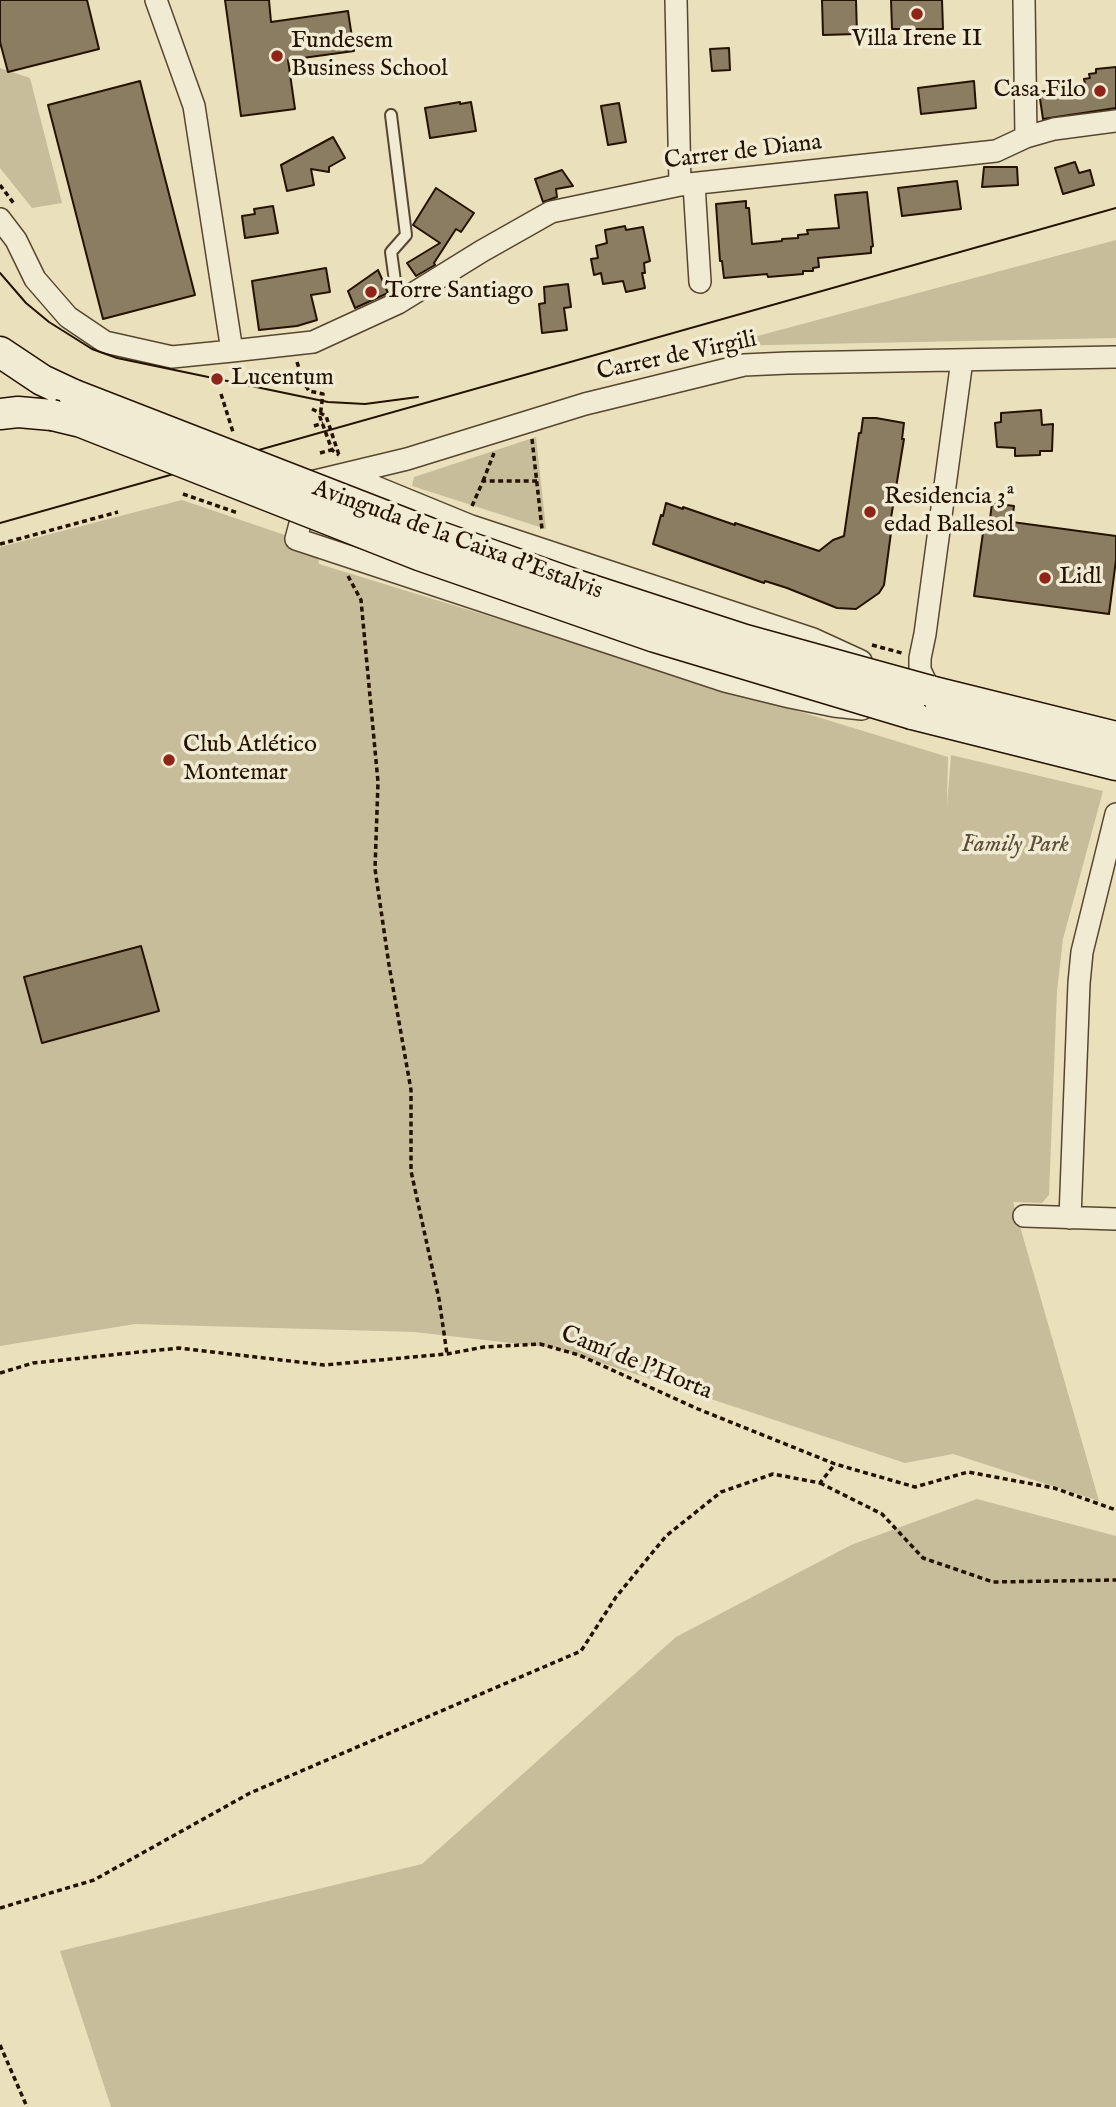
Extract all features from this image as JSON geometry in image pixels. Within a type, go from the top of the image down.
[{"type":"main road","name":"Avinguda de la Caixa d'Estalvis","points":[[0,352],[42,380],[74,395],[429,533],[921,703],[1116,765]]},
{"type":"main road","name":"Avinguda de la Caixa d'Estalvis","points":[[0,414],[18,412],[52,415],[81,422],[419,555],[642,633],[921,703],[1116,737]]},
{"type":"street","points":[[156,0],[194,106],[232,351]]},
{"type":"street","points":[[676,0],[687,185],[700,282]]},
{"type":"street","points":[[1024,0],[1026,136]]},
{"type":"street","name":"Carrer de Diana","points":[[0,219],[16,240],[35,279],[68,317],[105,342],[172,357],[313,342],[398,303],[551,212],[687,185],[996,151],[1026,136],[1054,129],[1116,121]]},
{"type":"street","name":"Carrer de Virgili","points":[[296,539],[311,482],[342,465],[384,465],[584,404],[744,366],[1116,357]]},
{"type":"street","points":[[921,703],[920,658],[962,360]]},
{"type":"street","name":"Avinguda de la Caixa d'Estalvis","points":[[342,465],[382,490],[471,526],[813,639],[921,703]]},
{"type":"street","points":[[382,490],[384,465]]},
{"type":"street","name":"Avinguda de la Caixa d'Estalvis","points":[[296,539],[725,681],[834,706],[921,703]]},
{"type":"street","points":[[1070,1218],[1082,952],[1116,814]]},
{"type":"street","points":[[1024,1216],[1116,1219]]},
{"type":"lane","points":[[391,115],[406,235],[391,252],[398,303]]},
{"type":"path","points":[[0,186],[22,215]]},
{"type":"path","points":[[292,344],[303,381],[309,391],[323,394],[321,413]]},
{"type":"path","points":[[221,394],[237,443]]},
{"type":"path","points":[[312,409],[326,416],[334,449],[342,465]]},
{"type":"path","points":[[314,426],[326,423]]},
{"type":"path","points":[[532,438],[543,531]]},
{"type":"path","points":[[320,453],[334,449]]},
{"type":"path","points":[[472,506],[495,450]]},
{"type":"path","points":[[483,481],[537,481]]},
{"type":"path","points":[[183,494],[238,513]]},
{"type":"path","points":[[0,544],[118,512]]},
{"type":"path","points":[[345,570],[361,600],[378,782],[375,869],[411,1090],[411,1171],[439,1299],[447,1354]]},
{"type":"path","name":"Camí de l'Horta","points":[[0,1373],[33,1363],[179,1348],[324,1365],[447,1354],[484,1347],[540,1344],[579,1355],[698,1409],[835,1464],[915,1487],[968,1472],[1054,1488],[1116,1510]]},
{"type":"path","points":[[820,1483],[835,1464]]},
{"type":"path","points":[[0,1908],[94,1880],[250,1793],[581,1651],[616,1597],[666,1536],[720,1492],[773,1474],[820,1483],[882,1514],[923,1559],[993,1582],[1116,1580]]},
{"type":"path","points":[[0,2045],[27,2107]]},
{"type":"green space","points":[[0,68],[30,78],[62,203],[32,208],[0,168]]},
{"type":"green space","points":[[1116,240],[1116,338],[720,346]]},
{"type":"green space","points":[[536,437],[546,529],[412,486],[414,477]]},
{"type":"green space","name":"Family Park","points":[[182,500],[317,546],[319,564],[948,757],[947,806],[951,755],[1103,791],[1063,939],[1057,991],[1049,1195],[1042,1203],[1013,1202],[1099,1501],[953,1454],[905,1463],[556,1348],[414,1332],[135,1324],[0,1346],[0,547]]},
{"type":"green space","points":[[977,1499],[1116,1536],[1116,2107],[111,2107],[60,1951],[422,1864],[676,1637],[851,1545]]},
{"type":"building","points":[[0,0],[87,0],[99,49],[8,72],[0,42]]},
{"type":"building","name":"Fundesem Business School","points":[[225,0],[269,0],[271,22],[348,11],[354,51],[288,60],[295,109],[241,116]]},
{"type":"building","name":"Villa Irene II","points":[[822,0],[856,0],[857,34],[823,35]]},
{"type":"building","name":"Villa Irene II","points":[[891,0],[942,0],[943,29],[892,29]]},
{"type":"building","points":[[729,48],[730,70],[712,71],[710,49]]},
{"type":"building","points":[[1116,67],[1116,108],[1043,119],[1039,92],[1085,84],[1084,79],[1090,78],[1089,74],[1096,73],[1096,69]]},
{"type":"building","points":[[140,81],[195,295],[103,319],[48,105]]},
{"type":"building","points":[[974,81],[976,108],[921,114],[918,88]]},
{"type":"building","points":[[471,102],[476,131],[430,138],[425,108]]},
{"type":"building","points":[[619,103],[626,142],[608,145],[601,106]]},
{"type":"building","points":[[333,137],[345,158],[329,167],[329,172],[311,169],[314,185],[287,191],[281,165]]},
{"type":"building","points":[[1075,162],[1079,173],[1090,170],[1094,185],[1063,194],[1055,168]]},
{"type":"building","points":[[984,167],[1017,167],[1018,185],[982,187]]},
{"type":"building","points":[[562,170],[573,186],[556,189],[557,197],[543,202],[535,179]]},
{"type":"building","points":[[957,181],[961,209],[902,216],[898,188]]},
{"type":"building","points":[[436,188],[474,213],[461,232],[456,229],[435,265],[416,276],[407,263],[440,243],[413,225]]},
{"type":"building","points":[[867,192],[873,246],[871,253],[818,258],[819,267],[813,268],[813,271],[803,271],[803,274],[724,278],[720,261],[716,204],[746,201],[752,244],[798,238],[798,235],[808,234],[807,230],[839,228],[835,195]]},
{"type":"building","points":[[273,206],[278,233],[245,238],[242,216],[255,214],[254,209]]},
{"type":"building","points":[[625,226],[626,230],[643,227],[650,261],[644,263],[645,273],[642,273],[645,288],[626,292],[623,281],[603,284],[601,273],[594,275],[591,259],[598,258],[596,246],[607,243],[605,230]]},
{"type":"building","points":[[326,268],[330,292],[311,295],[317,320],[297,326],[259,330],[252,281]]},
{"type":"building","name":"Torre Santiago","points":[[378,270],[388,293],[355,308],[348,291]]},
{"type":"building","points":[[568,284],[571,307],[564,308],[567,330],[542,333],[539,304],[545,303],[544,287]]},
{"type":"building","points":[[1041,410],[1042,425],[1053,424],[1052,451],[1040,451],[1040,455],[1015,456],[1015,448],[997,447],[995,423],[1001,422],[1001,413]]},
{"type":"building","name":"Residencia 3ª edad Ballesol","points":[[863,418],[904,423],[904,439],[890,524],[884,585],[879,593],[856,609],[837,608],[787,588],[765,581],[764,583],[653,544],[666,503],[819,551],[833,540],[844,536]]},
{"type":"building","name":"Lidl","points":[[992,503],[1014,506],[1012,522],[1116,536],[1116,560],[1109,614],[974,596],[985,519],[990,519]]},
{"type":"building","points":[[141,946],[159,1011],[42,1043],[24,977]]},
{"type":"tram line","points":[[0,523],[1116,208]]},
{"type":"tram line","points":[[0,273],[26,303],[49,322],[92,349],[117,358],[328,402],[365,404],[418,397]]},
{"type":"place","name":"Villa Irene II","points":[[917,14]]},
{"type":"place","name":"Fundesem Business School","points":[[277,56]]},
{"type":"place","name":"Casa Filo","points":[[1100,91]]},
{"type":"place","name":"Torre Santiago","points":[[371,292]]},
{"type":"place","name":"Lucentum","points":[[217,379]]},
{"type":"place","name":"Residencia 3ª edad Ballesol","points":[[870,512]]},
{"type":"place","name":"Lidl","points":[[1045,578]]},
{"type":"place","name":"Club Atlético Montemar","points":[[169,760]]}]
